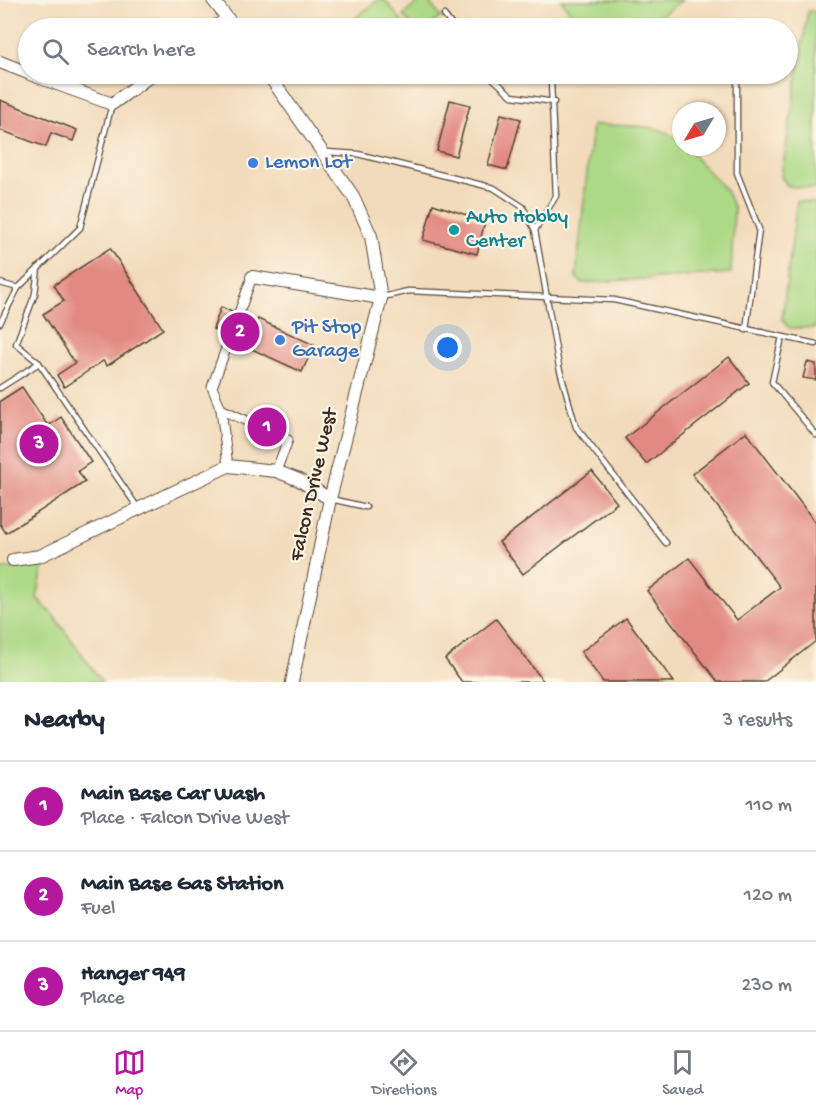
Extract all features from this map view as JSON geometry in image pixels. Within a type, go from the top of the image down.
[{"type":"street","points":[[213,0],[227,18]]},
{"type":"street","points":[[0,62],[18,69]]},
{"type":"street","points":[[58,84],[112,104],[139,84]]},
{"type":"street","points":[[228,466],[221,409],[212,387],[252,277],[381,298],[371,236],[353,196],[275,84]]},
{"type":"street","name":"Falcon Drive West","points":[[292,682],[330,499],[381,298]]},
{"type":"street","points":[[221,409],[288,440],[276,471]]},
{"type":"street","points":[[13,560],[40,556],[228,466],[276,471],[299,480],[330,499]]},
{"type":"lane","points":[[499,84],[512,96],[554,102]]},
{"type":"lane","points":[[535,230],[556,196],[554,102],[551,84]]},
{"type":"lane","points":[[737,84],[737,173],[759,229],[746,330]]},
{"type":"lane","points":[[0,323],[18,288],[80,228],[112,104]]},
{"type":"lane","points":[[324,152],[358,154],[494,188],[523,207],[535,230],[559,367],[576,427],[666,543]]},
{"type":"lane","points":[[38,268],[36,294],[16,344],[39,363],[138,508]]},
{"type":"lane","points":[[0,283],[18,288]]},
{"type":"lane","points":[[381,298],[408,291],[548,299],[614,300],[816,344]]},
{"type":"lane","points":[[782,337],[772,382],[816,435]]},
{"type":"lane","points":[[0,388],[39,363]]},
{"type":"lane","points":[[330,499],[366,507]]},
{"type":"green space","points":[[378,0],[385,0],[399,18],[355,18]]},
{"type":"green space","points":[[421,0],[427,0],[441,17],[406,18],[403,15]]},
{"type":"green space","points":[[561,0],[682,0],[658,18],[575,18]]},
{"type":"green space","points":[[808,11],[816,12],[816,189],[788,186],[781,177],[796,84],[798,84]]},
{"type":"green space","points":[[592,125],[639,126],[672,135],[672,156],[694,156],[727,192],[734,209],[731,273],[582,283],[576,277]]},
{"type":"green space","points":[[797,201],[816,203],[816,328],[789,328],[782,319]]},
{"type":"green space","points":[[44,563],[37,598],[54,616],[102,682],[0,682],[0,570]]},
{"type":"building","points":[[0,100],[77,130],[73,141],[51,133],[46,147],[0,130]]},
{"type":"building","points":[[450,100],[470,105],[456,156],[437,151]]},
{"type":"building","points":[[501,114],[521,119],[507,170],[488,165]]},
{"type":"building","name":"Auto Hobby Center","points":[[433,204],[485,221],[477,254],[423,240]]},
{"type":"building","points":[[110,248],[163,329],[107,366],[103,361],[64,387],[57,375],[75,363],[43,314],[64,301],[54,285]]},
{"type":"building","points":[[221,307],[232,312],[224,334],[213,329]]},
{"type":"building","points":[[245,317],[256,322],[258,319],[314,345],[302,372],[245,346],[247,343],[237,339]]},
{"type":"building","points":[[729,357],[749,383],[646,464],[625,438]]},
{"type":"building","points":[[807,362],[816,364],[816,380],[803,378]]},
{"type":"building","points":[[22,387],[48,426],[61,417],[91,462],[78,471],[85,482],[6,533],[0,524],[0,401]]},
{"type":"building","points":[[261,410],[282,420],[279,428],[258,419]]},
{"type":"building","points":[[746,432],[816,523],[816,641],[764,682],[718,682],[647,591],[689,558],[737,620],[780,587],[692,474]]},
{"type":"building","points":[[592,471],[617,503],[523,574],[499,542]]},
{"type":"building","points":[[626,618],[674,682],[603,682],[581,652]]},
{"type":"building","points":[[496,619],[544,682],[462,682],[445,659]]},
{"type":"place","name":"Lemon Lot","points":[[253,163]]},
{"type":"place","name":"Auto Hobby Center","points":[[454,230]]},
{"type":"place","name":"Main Base Gas Station","points":[[240,332]]},
{"type":"place","name":"Pit Stop Garage","points":[[280,340]]},
{"type":"place","name":"Main Base Car Wash","points":[[267,427]]},
{"type":"place","name":"Hanger 949","points":[[39,444]]}]
